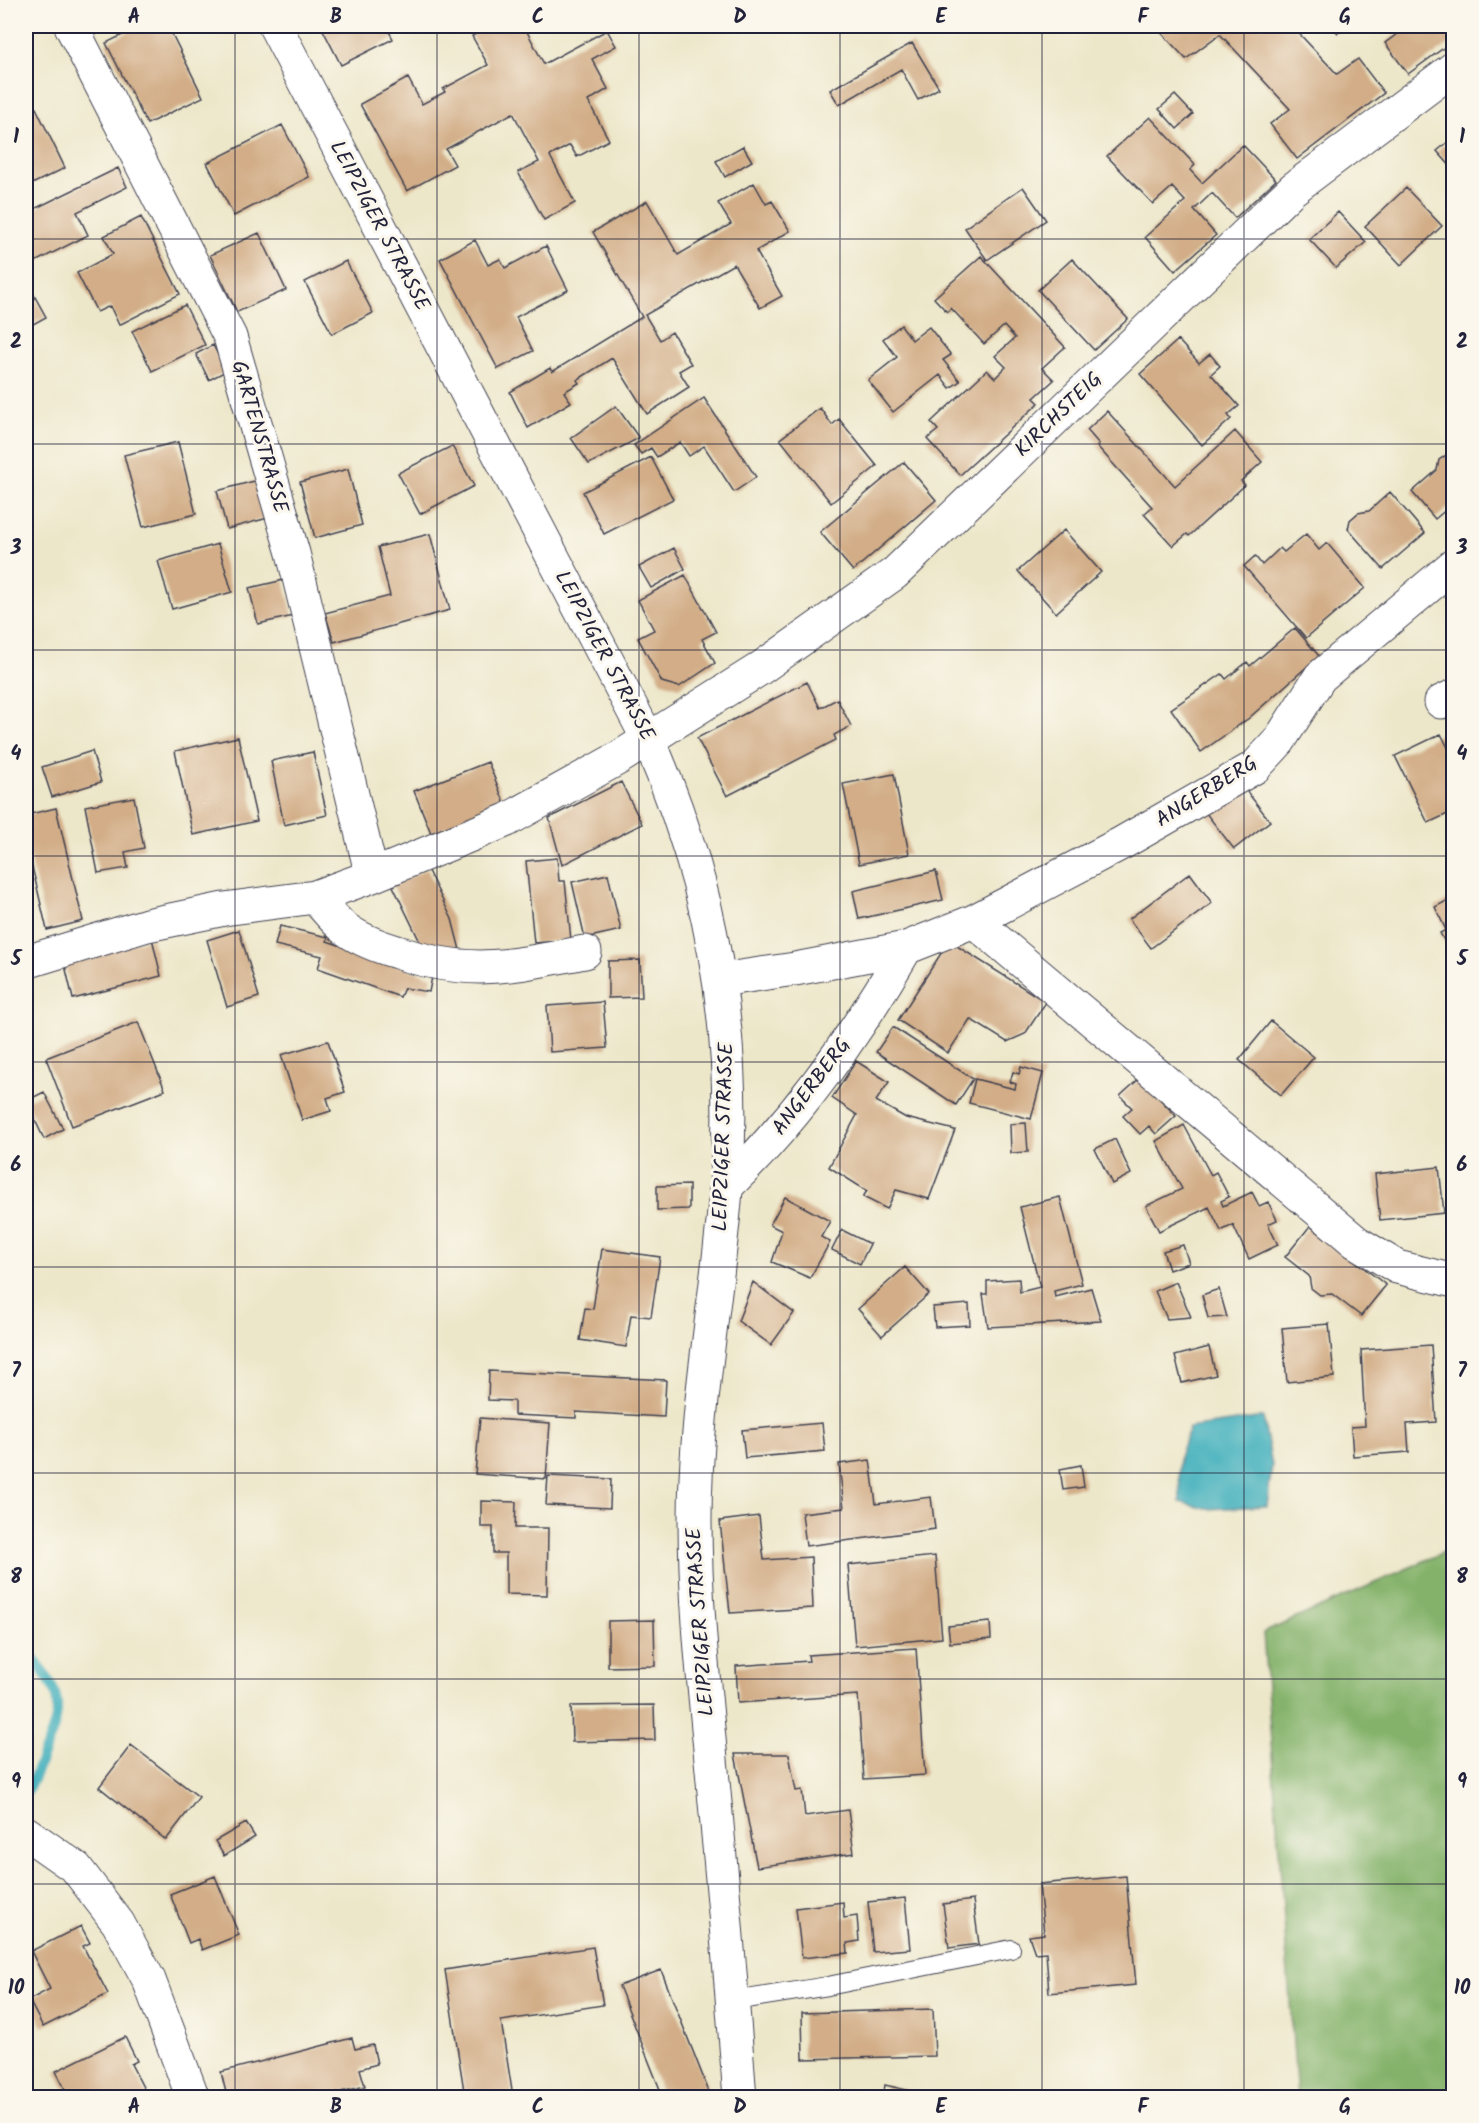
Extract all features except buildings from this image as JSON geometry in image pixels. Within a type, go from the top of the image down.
[{"type":"street","name":"GARTENSTRASSE","points":[[71,26],[230,337],[293,553],[372,876]]},
{"type":"street","name":"LEIPZIGER STRASSE","points":[[275,26],[648,739],[673,794],[711,924],[720,980],[729,1077],[726,1187],[702,1396],[695,1521],[706,1708],[734,2001],[740,2097]]},
{"type":"street","name":"KIRCHSTEIG","points":[[26,962],[147,926],[224,909],[315,897],[507,820],[648,739],[758,670],[895,573],[1293,189],[1454,69]]},
{"type":"street","name":"ANGERBERG","points":[[720,980],[795,969],[906,948],[974,921],[1122,843],[1255,768],[1279,741],[1320,677],[1454,565]]},
{"type":"street","points":[[315,897],[346,930],[380,946],[430,962],[458,968],[505,968],[585,952]]},
{"type":"street","points":[[974,921],[1117,1044],[1356,1242],[1396,1267],[1454,1281]]},
{"type":"street","name":"ANGERBERG","points":[[726,1187],[767,1147],[805,1101],[879,996],[906,948]]},
{"type":"street","points":[[26,1833],[76,1868],[118,1923],[149,1980],[193,2097]]},
{"type":"lane","points":[[734,2001],[828,1986],[1011,1949]]},
{"type":"green space","points":[[1453,1548],[1453,2097],[1297,2097],[1263,1633]]},
{"type":"water","points":[[1263,1417],[1272,1465],[1267,1506],[1206,1509],[1180,1502],[1179,1457],[1189,1428]]},
{"type":"waterway","points":[[26,1649],[52,1686],[57,1707],[52,1733],[26,1793]]}]
